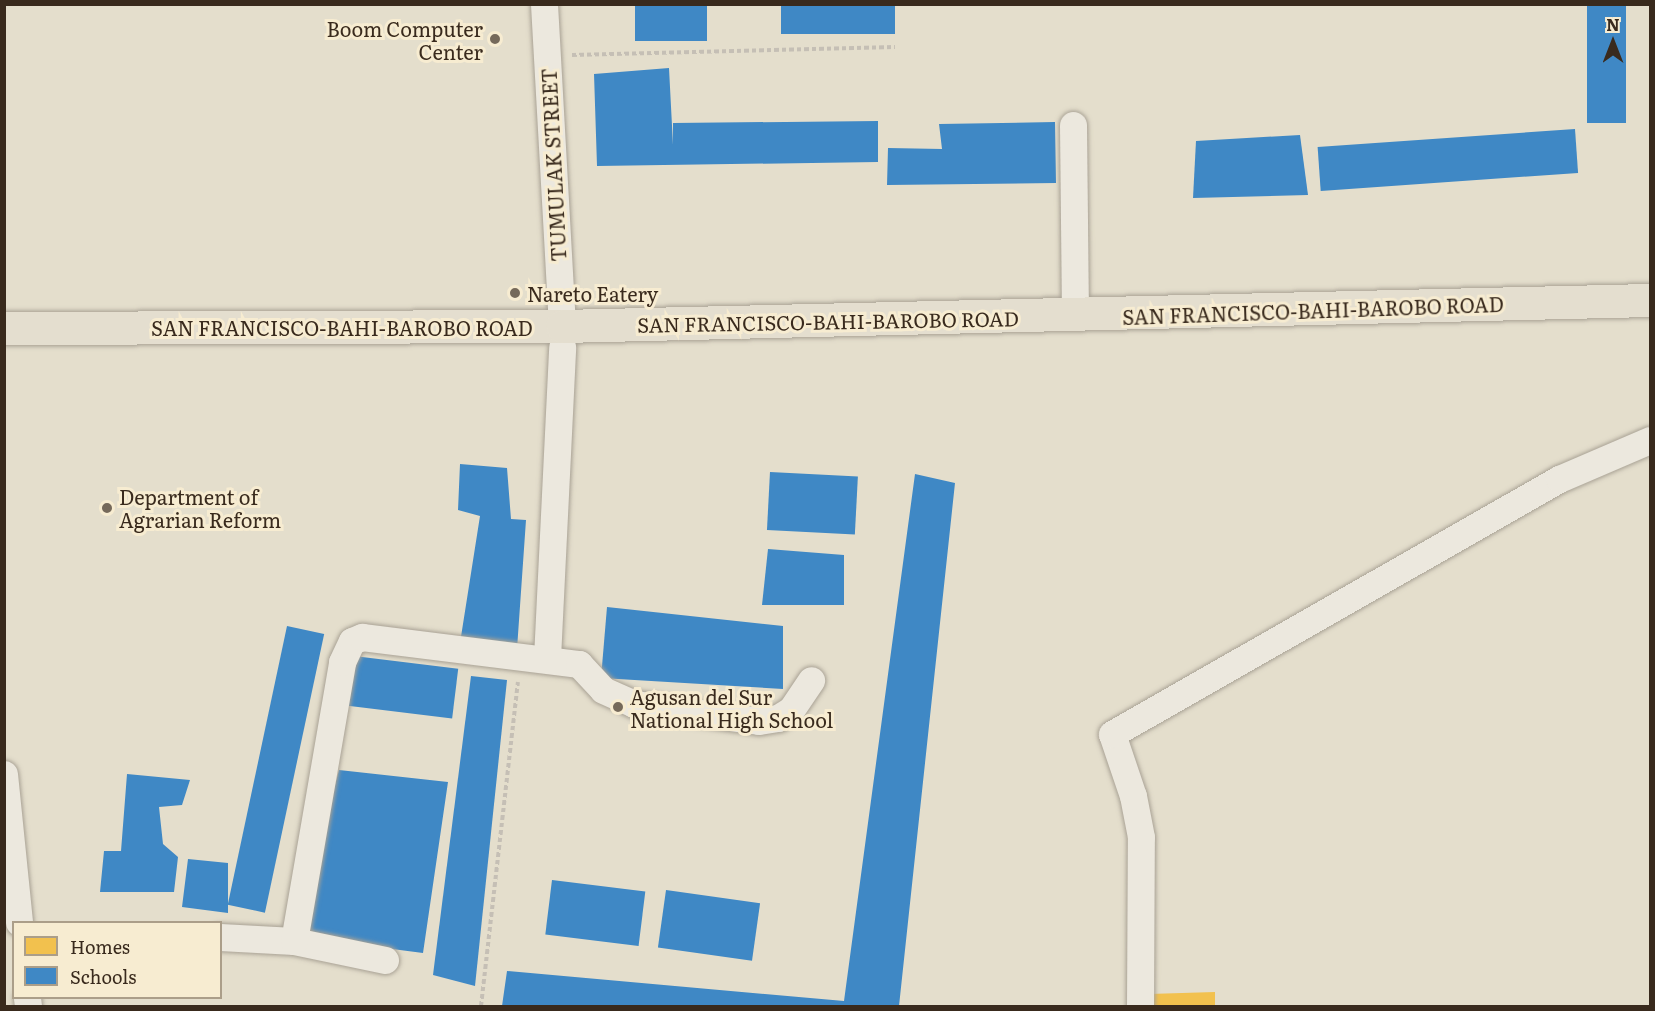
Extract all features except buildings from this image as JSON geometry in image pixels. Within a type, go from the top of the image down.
[{"type":"main road","name":"SAN FRANCISCO-BAHI-BAROBO ROAD","points":[[4,328],[562,337],[1075,316],[1650,300]]},
{"type":"main road","name":"SAN FRANCISCO-BAHI-BAROBO ROAD","points":[[4,348],[562,337],[1650,321]]},
{"type":"street","name":"TUMULAK STREET","points":[[534,658],[562,337],[544,4]]},
{"type":"street","points":[[1074,125],[1075,316]]},
{"type":"street","points":[[1140,1006],[1141,837],[1133,796],[1112,734],[1559,479],[1650,440]]},
{"type":"street","points":[[294,941],[344,649],[352,641],[362,637],[579,664],[603,690],[634,704],[759,720],[778,718],[791,710],[811,680]]},
{"type":"street","points":[[4,774],[19,921]]},
{"type":"street","points":[[222,937],[294,941],[385,960]]},
{"type":"path","points":[[547,55],[896,47]]},
{"type":"path","points":[[481,1006],[534,658]]},
{"type":"place","name":"Boom Computer Center","points":[[495,39]]},
{"type":"place","name":"Nareto Eatery","points":[[515,293]]},
{"type":"place","name":"Department of Agrarian Reform","points":[[107,508]]},
{"type":"place","name":"Agusan del Sur National High School","points":[[618,707]]}]
